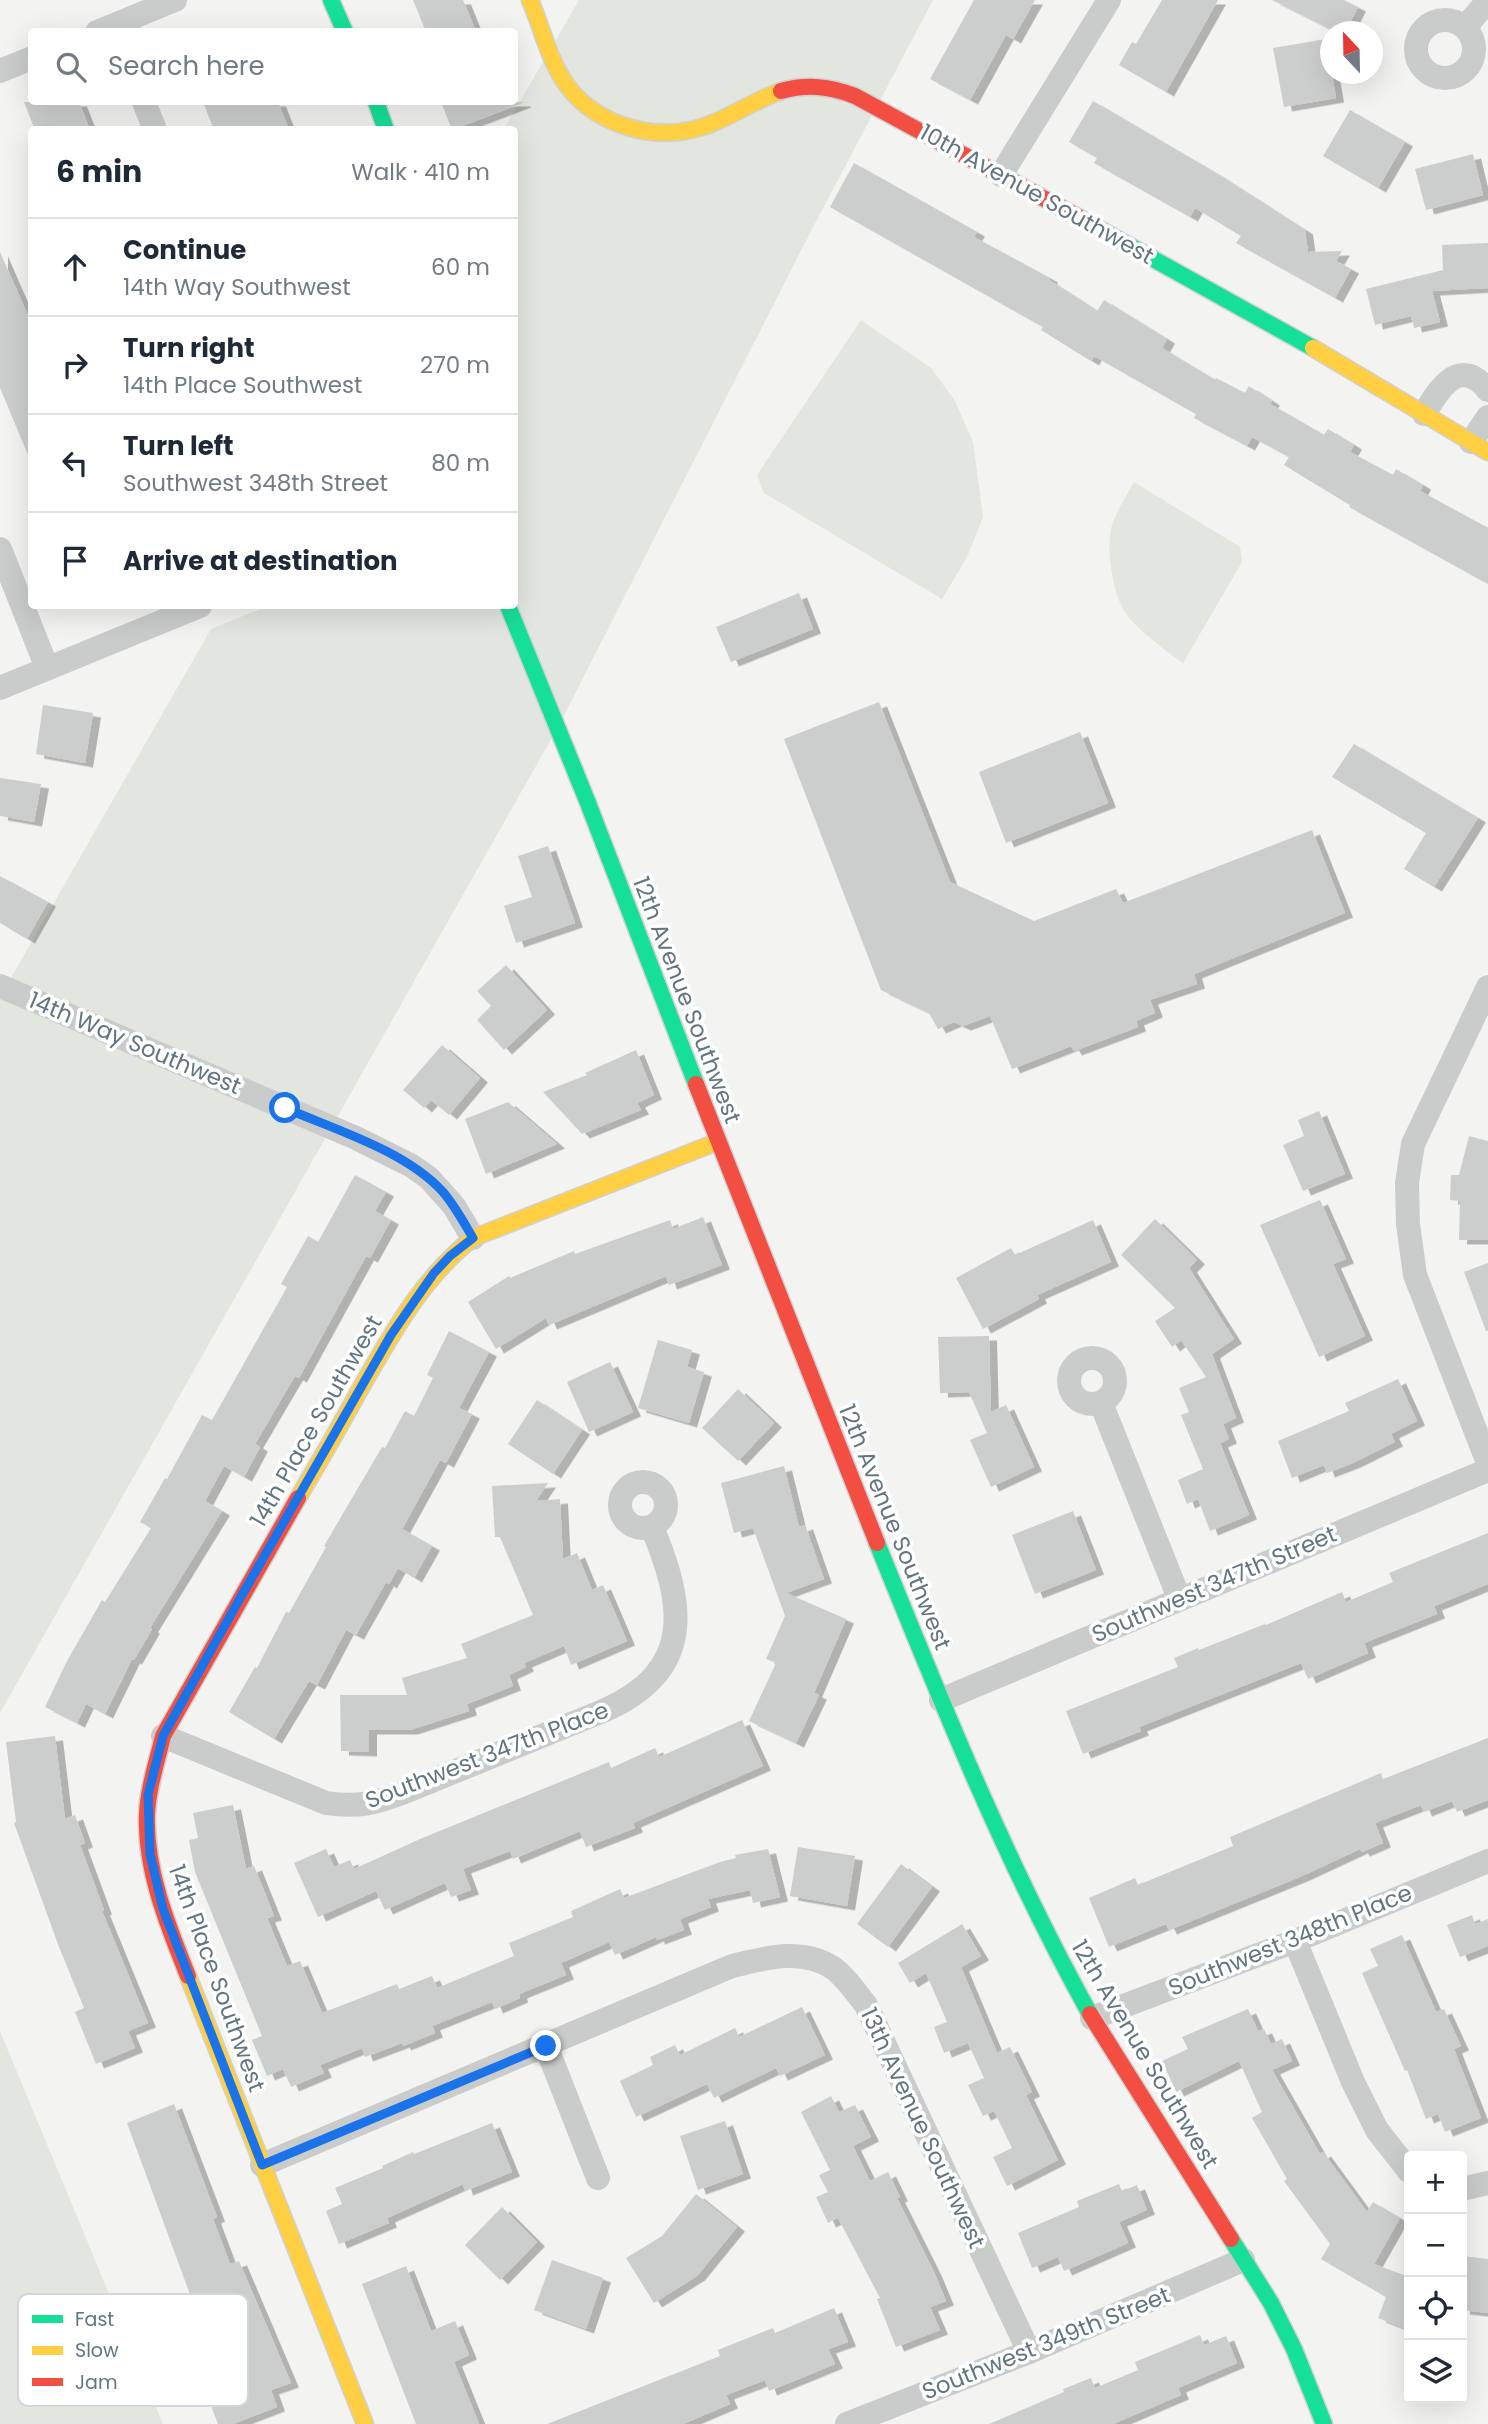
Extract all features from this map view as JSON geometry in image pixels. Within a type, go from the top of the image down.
[{"type":"street","points":[[110,28],[175,0]]},
{"type":"street","points":[[331,0],[343,28]]},
{"type":"street","name":"10th Avenue Southwest","points":[[530,0],[566,83],[581,101],[629,128],[656,133],[686,132],[711,124],[781,89],[812,86],[844,91],[880,108],[1257,315],[1479,447],[1488,417]]},
{"type":"street","points":[[1001,175],[1109,0]]},
{"type":"street","points":[[1465,27],[1488,1]]},
{"type":"street","points":[[0,71],[28,60]]},
{"type":"street","points":[[145,105],[153,126]]},
{"type":"street","points":[[377,105],[385,126]]},
{"type":"street","points":[[1424,414],[1439,389],[1454,377],[1473,377],[1482,382],[1488,390]]},
{"type":"street","points":[[0,549],[47,668]]},
{"type":"street","points":[[0,688],[193,609]]},
{"type":"street","name":"12th Avenue Southwest","points":[[509,609],[558,727],[717,1142],[993,1823],[1067,1976],[1091,2018],[1271,2302],[1294,2349],[1324,2424]]},
{"type":"street","name":"14th Way Southwest","points":[[0,986],[396,1157],[412,1166],[444,1193],[473,1238]]},
{"type":"street","points":[[1488,987],[1480,1023],[1413,1144],[1407,1183],[1408,1224],[1415,1275],[1488,1463]]},
{"type":"street","name":"14th Place Southwest","points":[[365,2424],[182,1961],[156,1883],[150,1854],[148,1795],[163,1736],[391,1335],[434,1273],[473,1238],[717,1142]]},
{"type":"street","points":[[1101,1402],[1179,1598]]},
{"type":"street","name":"Southwest 347th Street","points":[[941,1700],[1488,1470]]},
{"type":"street","name":"Southwest 347th Place","points":[[163,1736],[326,1804],[350,1807],[378,1802],[407,1791],[619,1704],[649,1684],[661,1669],[674,1632],[676,1612],[673,1588],[667,1563],[652,1527]]},
{"type":"street","name":"Southwest 348th Place","points":[[1091,2018],[1295,1941],[1488,1861]]},
{"type":"street","points":[[1295,1941],[1353,2081],[1377,2130],[1404,2165]]},
{"type":"street","name":"13th Avenue Southwest","points":[[262,2165],[732,1966],[779,1955],[806,1957],[833,1968],[859,1996],[876,2025],[1029,2352]]},
{"type":"street","points":[[546,2046],[598,2178]]},
{"type":"street","points":[[1467,2188],[1488,2183]]},
{"type":"street","name":"Southwest 349th Street","points":[[847,2424],[1029,2352],[1243,2260]]},
{"type":"shaded area","points":[[579,0],[933,0],[810,233],[558,727],[0,1713],[0,997],[211,629],[261,609],[518,609],[518,126],[506,126]]},
{"type":"shaded area","points":[[861,320],[931,368],[955,401],[973,442],[983,517],[967,557],[942,599],[764,493],[757,475]]},
{"type":"shaded area","points":[[1134,482],[1240,547],[1242,562],[1183,663],[1129,618],[1123,610],[1115,587],[1110,560],[1110,535],[1112,525]]},
{"type":"shaded area","points":[[0,2031],[109,2294],[18,2294],[18,2406],[156,2406],[163,2424],[0,2424]]},
{"type":"building","points":[[413,0],[463,0],[474,28],[424,28]]},
{"type":"building","points":[[974,0],[1035,0],[1013,39],[1006,35],[970,100],[930,79]]},
{"type":"building","points":[[1162,0],[1218,0],[1166,92],[1119,65],[1132,42],[1136,44]]},
{"type":"building","points":[[1272,0],[1344,0],[1358,7],[1351,21],[1320,21],[1320,24]]},
{"type":"building","points":[[1320,40],[1320,84],[1334,84],[1336,98],[1284,107],[1273,48]]},
{"type":"building","points":[[1093,101],[1216,173],[1305,230],[1308,252],[1342,251],[1336,261],[1351,269],[1335,298],[1236,243],[1241,236],[1195,208],[1190,217],[1094,163],[1097,158],[1069,142]]},
{"type":"building","points":[[24,102],[28,102],[28,105],[80,105],[88,126],[33,126]]},
{"type":"building","points":[[204,105],[279,105],[287,126],[212,126]]},
{"type":"building","points":[[442,105],[518,105],[463,126],[450,126]]},
{"type":"building","points":[[1350,110],[1405,142],[1378,188],[1323,156]]},
{"type":"building","points":[[1473,154],[1483,195],[1426,210],[1415,169]]},
{"type":"building","points":[[854,163],[977,232],[974,237],[1050,278],[1049,280],[1097,311],[1104,300],[1167,339],[1162,348],[1215,380],[1216,378],[1245,393],[1249,386],[1272,401],[1270,404],[1324,435],[1328,429],[1354,445],[1350,452],[1393,475],[1396,469],[1423,485],[1420,491],[1488,528],[1488,584],[1349,507],[1350,505],[1284,465],[1289,457],[1252,437],[1247,446],[1194,418],[1196,414],[1094,356],[1091,361],[1041,330],[1043,327],[830,207]]},
{"type":"building","points":[[1488,243],[1488,288],[1432,291],[1440,322],[1414,328],[1411,316],[1375,325],[1366,289],[1443,270],[1442,245]]},
{"type":"building","points":[[0,252],[28,316],[28,455],[0,388]]},
{"type":"building","points":[[799,593],[813,629],[731,662],[716,627]]},
{"type":"building","points":[[879,702],[950,882],[1034,921],[1116,889],[1123,903],[1312,830],[1345,913],[1194,974],[1197,984],[1150,1000],[1155,1013],[1136,1021],[1138,1027],[1074,1051],[1071,1046],[1012,1069],[990,1016],[963,1026],[954,1022],[938,1029],[929,1013],[881,990],[784,739]]},
{"type":"building","points":[[43,705],[93,713],[85,763],[36,754]]},
{"type":"building","points":[[1080,732],[1108,803],[1006,843],[979,772]]},
{"type":"building","points":[[1354,744],[1478,818],[1434,887],[1404,869],[1426,833],[1332,777]]},
{"type":"building","points":[[0,778],[41,784],[34,822],[0,816]]},
{"type":"building","points":[[548,846],[575,923],[516,943],[504,906],[532,897],[518,856]]},
{"type":"building","points":[[0,876],[48,902],[27,939],[0,923]]},
{"type":"building","points":[[506,965],[547,1010],[504,1050],[477,1020],[491,1006],[477,991]]},
{"type":"building","points":[[442,1045],[480,1078],[449,1115],[431,1100],[424,1108],[403,1090]]},
{"type":"building","points":[[636,1050],[654,1095],[637,1103],[641,1110],[582,1134],[543,1092],[587,1075],[585,1073]]},
{"type":"building","points":[[508,1102],[557,1144],[486,1174],[465,1119]]},
{"type":"building","points":[[1319,1111],[1345,1174],[1303,1191],[1283,1145],[1304,1136],[1298,1120]]},
{"type":"building","points":[[1469,1136],[1488,1141],[1488,1240],[1459,1240],[1460,1201],[1450,1200],[1451,1175],[1459,1175]]},
{"type":"building","points":[[355,1175],[386,1192],[375,1211],[391,1220],[370,1258],[366,1256],[299,1378],[295,1376],[255,1444],[260,1447],[244,1477],[224,1466],[205,1501],[222,1511],[150,1628],[152,1629],[134,1660],[132,1659],[105,1714],[86,1704],[77,1723],[45,1707],[67,1661],[102,1600],[105,1602],[151,1528],[140,1522],[165,1478],[167,1479],[202,1415],[212,1420],[287,1287],[281,1284],[308,1236],[318,1242]]},
{"type":"building","points":[[1320,1200],[1346,1259],[1333,1264],[1365,1336],[1319,1357],[1260,1225]]},
{"type":"building","points":[[703,1217],[722,1265],[669,1285],[666,1276],[549,1325],[546,1318],[496,1349],[468,1302],[509,1276],[510,1278],[574,1251],[575,1254],[670,1220],[673,1229]]},
{"type":"building","points":[[1155,1219],[1197,1260],[1189,1268],[1234,1339],[1212,1354],[1236,1418],[1223,1424],[1229,1439],[1220,1443],[1249,1515],[1210,1531],[1198,1499],[1187,1504],[1178,1480],[1203,1469],[1181,1415],[1189,1412],[1179,1388],[1206,1377],[1181,1340],[1172,1347],[1155,1321],[1175,1308],[1121,1255]]},
{"type":"building","points":[[1093,1220],[1111,1262],[1037,1295],[1039,1299],[983,1329],[956,1278],[1011,1248],[1015,1255]]},
{"type":"building","points":[[1488,1263],[1488,1331],[1486,1331],[1464,1272]]},
{"type":"building","points":[[449,1331],[489,1352],[459,1408],[472,1414],[446,1463],[440,1460],[402,1529],[432,1546],[414,1578],[398,1568],[389,1584],[386,1582],[356,1635],[346,1630],[317,1685],[309,1681],[274,1739],[229,1712],[255,1667],[257,1668],[286,1612],[289,1613],[326,1547],[324,1546],[382,1447],[385,1448],[405,1411],[414,1416],[433,1378],[427,1375]]},
{"type":"building","points":[[989,1336],[991,1412],[1006,1405],[1034,1467],[991,1487],[970,1440],[987,1433],[969,1392],[940,1393],[938,1337]]},
{"type":"building","points":[[658,1340],[692,1350],[687,1367],[704,1372],[689,1423],[638,1408]]},
{"type":"building","points":[[610,1362],[633,1412],[589,1432],[567,1382]]},
{"type":"building","points":[[1398,1379],[1417,1421],[1391,1434],[1395,1442],[1327,1473],[1324,1465],[1292,1478],[1278,1441],[1349,1411],[1345,1403]]},
{"type":"building","points":[[738,1389],[774,1423],[738,1461],[702,1428]]},
{"type":"building","points":[[537,1400],[582,1430],[553,1474],[508,1444]]},
{"type":"building","points":[[784,1466],[799,1527],[805,1525],[824,1579],[786,1593],[846,1619],[814,1693],[819,1695],[796,1743],[749,1721],[776,1663],[766,1659],[785,1616],[753,1528],[734,1533],[721,1483]]},
{"type":"building","points":[[548,1483],[536,1501],[560,1499],[563,1559],[577,1553],[592,1590],[603,1585],[627,1641],[571,1665],[564,1646],[524,1663],[526,1667],[509,1675],[513,1686],[467,1704],[469,1711],[410,1730],[369,1730],[369,1752],[341,1751],[340,1695],[407,1695],[402,1678],[467,1658],[461,1644],[533,1615],[500,1537],[495,1537],[492,1486]]},
{"type":"building","points":[[1073,1511],[1096,1570],[1035,1594],[1012,1535]]},
{"type":"building","points":[[1488,1533],[1488,1584],[1434,1606],[1437,1614],[1364,1643],[1368,1653],[1308,1679],[1301,1663],[1139,1727],[1141,1731],[1083,1754],[1066,1711],[1178,1667],[1174,1658],[1198,1648],[1199,1650],[1266,1625],[1342,1592],[1346,1602],[1393,1582],[1389,1573]]},
{"type":"building","points":[[742,1720],[763,1766],[633,1823],[635,1828],[586,1847],[580,1831],[513,1859],[510,1851],[463,1869],[471,1890],[451,1897],[445,1883],[385,1910],[376,1891],[318,1917],[294,1863],[326,1849],[334,1867],[350,1860],[354,1869],[420,1839],[609,1762],[611,1768],[655,1748],[659,1757]]},
{"type":"building","points":[[55,1736],[65,1819],[75,1815],[85,1843],[80,1845],[104,1910],[102,1911],[148,2023],[128,2031],[135,2048],[96,2064],[75,2012],[84,2008],[14,1823],[6,1742]]},
{"type":"building","points":[[1488,1738],[1488,1800],[1457,1812],[1452,1801],[1424,1812],[1421,1805],[1375,1823],[1383,1843],[1362,1852],[1360,1849],[1302,1876],[1169,1930],[1166,1924],[1109,1947],[1089,1898],[1135,1878],[1138,1885],[1233,1846],[1230,1837],[1381,1773],[1383,1779]]},
{"type":"building","points":[[233,1805],[246,1869],[254,1866],[274,1916],[267,1918],[287,1966],[300,1961],[322,2013],[397,1984],[399,1989],[432,1976],[437,1988],[514,1956],[509,1943],[573,1917],[571,1911],[620,1889],[624,1898],[736,1858],[735,1855],[768,1849],[780,1897],[753,1903],[750,1890],[708,1899],[711,1907],[680,1919],[684,1930],[657,1940],[656,1937],[615,1955],[609,1942],[561,1963],[566,1975],[519,1994],[520,1998],[495,2009],[492,2002],[432,2026],[435,2033],[403,2046],[402,2043],[365,2057],[362,2048],[320,2065],[324,2073],[291,2087],[283,2069],[267,2076],[252,2040],[262,2036],[195,1872],[189,1840],[198,1838],[193,1813]]},
{"type":"building","points":[[798,1847],[855,1856],[847,1906],[790,1896]]},
{"type":"building","points":[[901,1864],[932,1887],[888,1947],[857,1924]]},
{"type":"building","points":[[1472,1915],[1475,1924],[1488,1919],[1488,1946],[1460,1957],[1447,1925]]},
{"type":"building","points":[[962,1924],[981,1956],[961,1967],[997,2053],[1010,2047],[1032,2092],[1026,2095],[1058,2160],[1007,2186],[993,2157],[1012,2148],[994,2111],[983,2116],[968,2085],[984,2078],[968,2043],[944,2053],[934,2027],[947,2022],[926,1973],[910,1983],[898,1963]]},
{"type":"building","points":[[1402,1935],[1436,2012],[1444,2009],[1461,2046],[1454,2049],[1481,2118],[1445,2132],[1438,2114],[1426,2119],[1407,2070],[1405,2071],[1362,1973],[1378,1966],[1370,1949]]},
{"type":"building","points":[[802,2007],[825,2055],[780,2076],[776,2068],[714,2098],[707,2084],[636,2117],[620,2081],[653,2065],[650,2057],[675,2045],[680,2055],[735,2028],[739,2037]]},
{"type":"building","points":[[1248,2009],[1258,2031],[1264,2029],[1271,2044],[1282,2039],[1292,2061],[1272,2070],[1320,2154],[1323,2152],[1367,2212],[1373,2202],[1400,2218],[1374,2264],[1404,2275],[1404,2328],[1378,2318],[1386,2297],[1321,2259],[1330,2244],[1284,2181],[1287,2179],[1252,2118],[1262,2112],[1239,2061],[1176,2092],[1162,2061],[1188,2049],[1182,2037]]},
{"type":"building","points":[[831,2096],[839,2112],[855,2105],[871,2137],[853,2146],[870,2181],[888,2172],[900,2197],[897,2198],[946,2301],[930,2307],[940,2330],[896,2347],[877,2299],[880,2298],[838,2218],[828,2223],[816,2197],[828,2192],[819,2175],[830,2170],[801,2112]]},
{"type":"building","points":[[174,2104],[217,2217],[213,2219],[230,2264],[239,2261],[291,2383],[271,2390],[277,2407],[233,2424],[218,2424],[211,2406],[248,2406],[248,2294],[190,2294],[127,2123]]},
{"type":"building","points":[[725,2121],[743,2174],[698,2190],[680,2136]]},
{"type":"building","points":[[492,2123],[512,2172],[465,2191],[463,2184],[387,2218],[389,2223],[339,2244],[326,2211],[342,2204],[335,2188],[413,2152],[414,2154]]},
{"type":"building","points":[[1119,2184],[1122,2191],[1137,2185],[1147,2210],[1119,2222],[1128,2243],[1064,2271],[1058,2257],[1032,2268],[1018,2233],[1079,2207],[1077,2201]]},
{"type":"building","points":[[696,2194],[737,2227],[697,2276],[654,2303],[626,2258],[662,2236]]},
{"type":"building","points":[[502,2207],[537,2242],[500,2280],[465,2245]]},
{"type":"building","points":[[1467,2257],[1488,2259],[1488,2313],[1467,2311]]},
{"type":"building","points":[[552,2260],[603,2278],[586,2329],[534,2310]]},
{"type":"building","points":[[406,2266],[431,2331],[455,2321],[469,2355],[454,2362],[479,2424],[416,2424],[362,2284]]},
{"type":"building","points":[[834,2308],[848,2342],[828,2349],[835,2364],[769,2391],[765,2380],[726,2395],[730,2404],[683,2424],[547,2424],[720,2356],[718,2350],[773,2328],[775,2333]]},
{"type":"building","points":[[1200,2335],[1204,2345],[1226,2336],[1237,2363],[1178,2388],[1181,2395],[1113,2424],[989,2424],[1091,2378],[1095,2388],[1138,2370],[1135,2362]]},
{"type":"traffic: fast","points":[[331,0],[343,28]]},
{"type":"traffic: fast","points":[[377,105],[385,126]]},
{"type":"traffic: fast","points":[[1078,217],[1313,348]]},
{"type":"traffic: fast","points":[[509,609],[588,803],[696,1084]]},
{"type":"traffic: fast","points":[[877,1543],[1003,1841],[1090,2014]]},
{"type":"traffic: fast","points":[[1231,2239],[1271,2303],[1294,2349],[1324,2424]]},
{"type":"traffic: slow","points":[[530,0],[550,54],[566,84],[591,109],[622,125],[656,132],[691,130],[781,91]]},
{"type":"traffic: slow","points":[[1313,348],[1488,452]]},
{"type":"traffic: slow","points":[[298,1498],[410,1306],[455,1253],[473,1238],[717,1142]]},
{"type":"traffic: slow","points":[[188,1976],[365,2424]]},
{"type":"traffic: jam","points":[[781,91],[818,87],[855,96],[1078,217]]},
{"type":"traffic: jam","points":[[696,1084],[877,1543]]},
{"type":"traffic: jam","points":[[188,1976],[159,1897],[150,1856],[147,1815],[153,1775],[163,1736],[298,1498]]},
{"type":"traffic: jam","points":[[1090,2014],[1231,2239]]},
{"type":"route","points":[[285,1108],[356,1138],[412,1166],[444,1193],[473,1238],[434,1273],[391,1335],[163,1736],[148,1795],[150,1854],[163,1909],[262,2165],[546,2046]]}]
